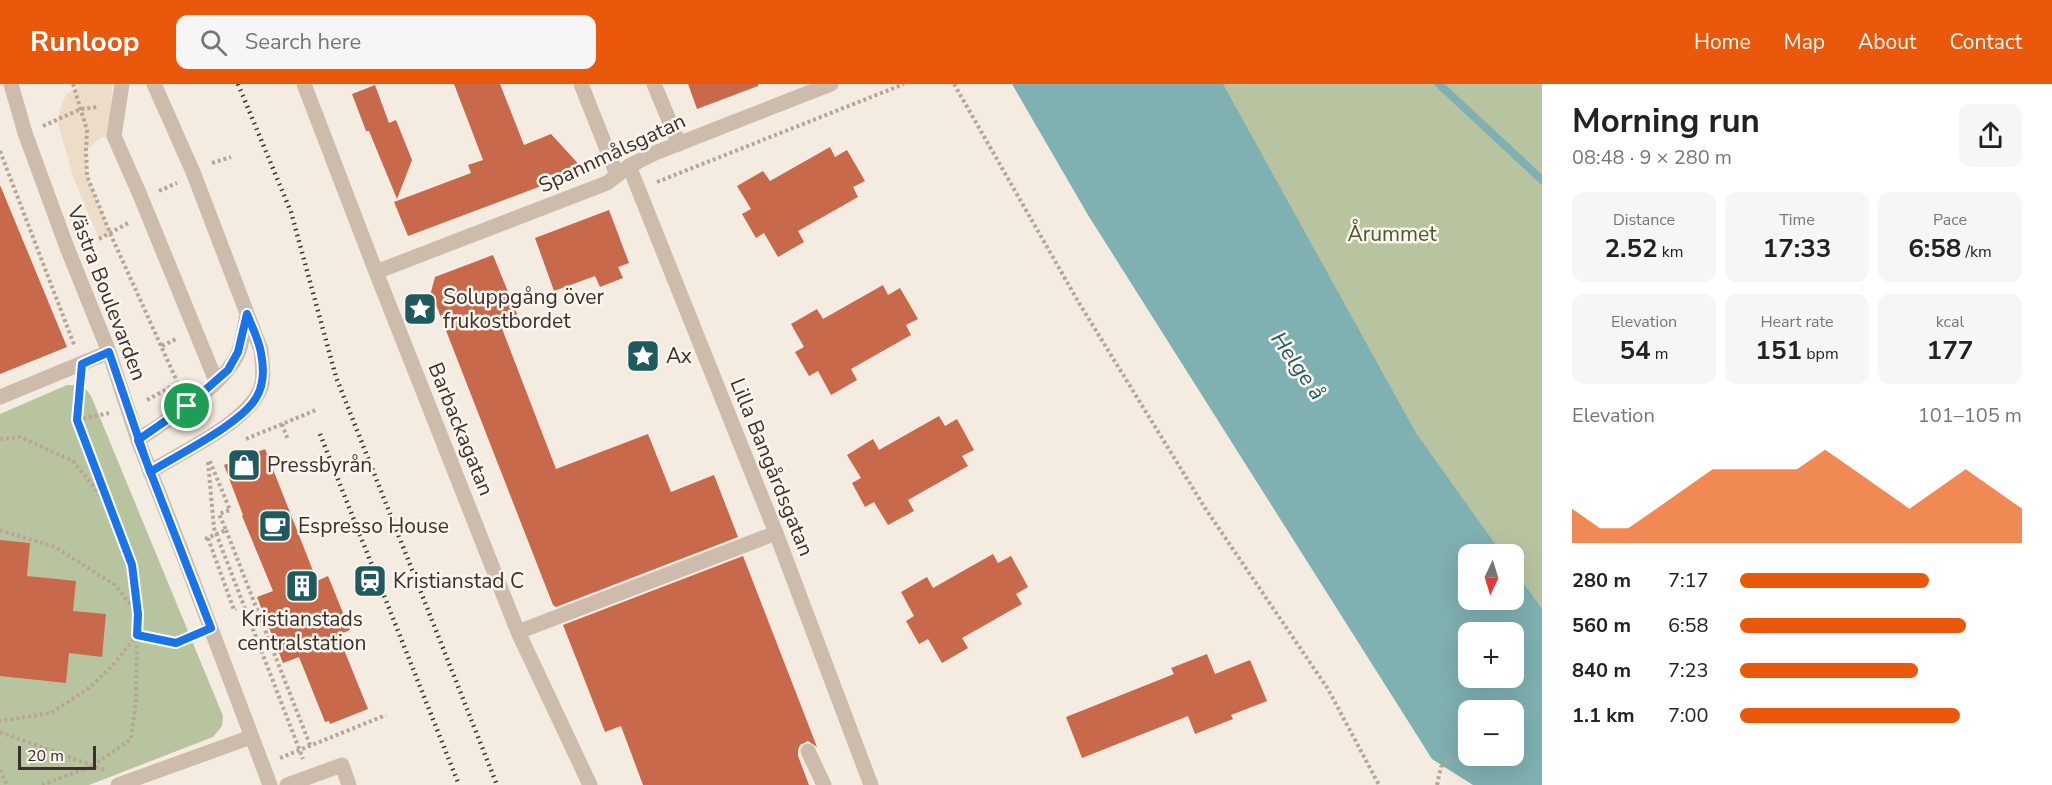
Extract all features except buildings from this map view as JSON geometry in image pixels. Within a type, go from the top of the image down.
[{"type":"street","points":[[0,89],[11,84]]},
{"type":"street","name":"Västra Boulevarden","points":[[11,84],[25,133],[66,245],[109,352],[138,440],[270,785]]},
{"type":"street","points":[[122,84],[114,136],[216,381]]},
{"type":"street","points":[[150,472],[234,420],[257,398],[262,384],[261,350],[193,172],[154,84]]},
{"type":"street","name":"Barbackagatan","points":[[304,84],[518,632],[590,785]]},
{"type":"street","name":"Lilla Bangårdsgatan","points":[[581,84],[623,171],[638,190],[776,533],[871,785]]},
{"type":"street","points":[[654,84],[679,144]]},
{"type":"street","name":"Spannmålsgatan","points":[[376,272],[607,183],[623,171],[679,144],[831,84]]},
{"type":"street","points":[[138,440],[187,406],[228,370],[238,352],[247,314]]},
{"type":"street","points":[[0,397],[109,352]]},
{"type":"street","points":[[518,632],[776,533]]},
{"type":"street","points":[[124,783],[251,737]]},
{"type":"street","points":[[808,751],[824,785]]},
{"type":"street","points":[[287,785],[342,765],[349,785]]},
{"type":"path","points":[[73,84],[87,130],[87,176],[187,406]]},
{"type":"path","points":[[638,190],[904,84]]},
{"type":"path","points":[[954,84],[1079,303],[1205,508],[1328,689],[1379,785]]},
{"type":"path","points":[[0,151],[82,364],[77,420],[132,565],[138,614],[136,701],[131,739],[92,766],[42,785]]},
{"type":"path","points":[[99,239],[131,221]]},
{"type":"path","points":[[162,346],[179,338]]},
{"type":"path","points":[[239,441],[316,410]]},
{"type":"path","points":[[282,424],[288,440]]},
{"type":"path","points":[[0,440],[20,437],[73,461],[109,506]]},
{"type":"path","points":[[300,750],[212,521],[207,454],[230,510],[219,514],[310,745]]},
{"type":"path","points":[[0,530],[54,547],[115,585],[138,614]]},
{"type":"path","points":[[226,530],[206,538],[234,610],[236,609]]},
{"type":"path","points":[[137,635],[176,643],[211,628]]},
{"type":"path","points":[[0,721],[51,713],[89,688],[113,665],[137,635]]},
{"type":"path","points":[[262,765],[386,715]]},
{"type":"path","points":[[0,732],[92,766],[124,783]]},
{"type":"path","points":[[1437,785],[1441,767],[1453,754]]},
{"type":"path","points":[[0,770],[7,785]]},
{"type":"green space","name":"Årummet","points":[[1124,84],[1542,84],[1542,708],[1523,688],[1524,622],[1461,622]]},
{"type":"green space","points":[[67,385],[83,385],[91,396],[223,716],[222,726],[213,737],[89,785],[0,785],[0,414]]},
{"type":"shaded area","points":[[82,84],[112,84],[110,138],[102,137],[86,150],[87,176],[110,233],[99,239],[74,179],[57,120],[67,94]]},
{"type":"water","name":"Helge å","points":[[1012,84],[1223,84],[1416,433],[1495,544],[1458,544],[1458,610],[1524,610],[1524,584],[1542,609],[1542,785],[1473,785],[1432,759],[1088,215]]},
{"type":"waterway","points":[[1439,84],[1542,180]]},
{"type":"railway","points":[[238,84],[291,212],[336,377],[497,785]]},
{"type":"railway","points":[[320,434],[459,785]]},
{"type":"place","name":"Soluppgång över frukostbordet","points":[[420,309]]},
{"type":"place","name":"Ax","points":[[643,356]]},
{"type":"place","name":"Pressbyrån","points":[[244,465]]},
{"type":"place","name":"Espresso House","points":[[275,526]]},
{"type":"place","name":"Kristianstad C","points":[[370,581]]},
{"type":"place","name":"Kristianstads centralstation","points":[[302,586]]},
{"type":"route","points":[[187,406],[138,440],[150,472],[182,552],[211,628],[176,643],[137,635],[138,614],[132,565],[77,420],[82,364],[109,352],[138,440],[150,472],[234,420],[257,398],[262,384],[261,350],[247,314],[238,352],[228,370],[187,406]]}]
